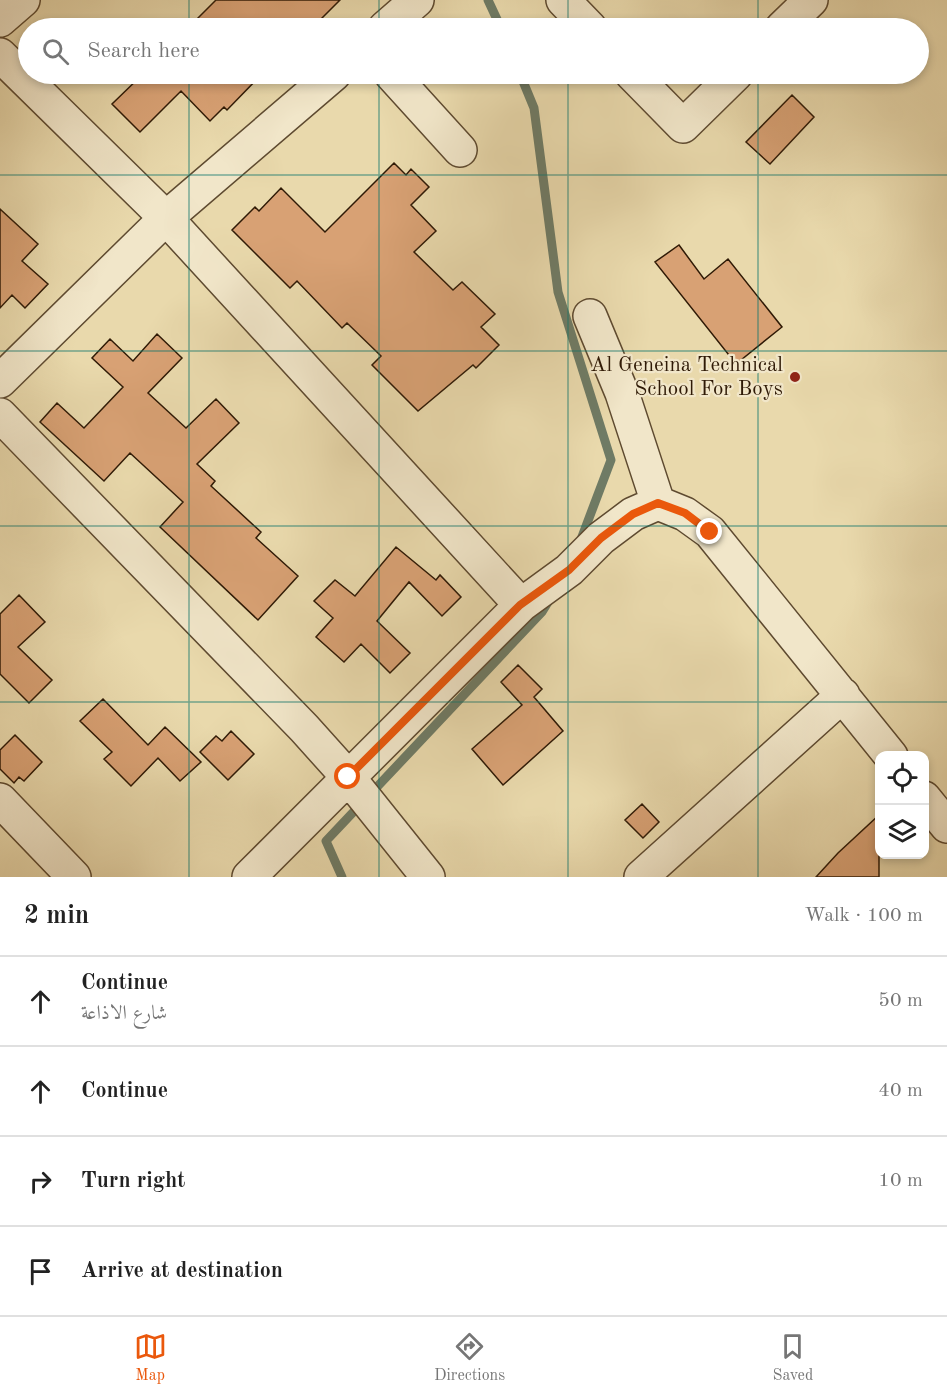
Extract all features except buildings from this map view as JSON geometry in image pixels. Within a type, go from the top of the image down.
[{"type":"street","points":[[0,20],[23,0]]},
{"type":"street","points":[[397,18],[417,0]]},
{"type":"street","points":[[563,0],[580,18]]},
{"type":"street","points":[[793,18],[812,0]]},
{"type":"street","points":[[0,55],[18,73]]},
{"type":"street","points":[[29,84],[166,219],[520,605]]},
{"type":"street","points":[[0,381],[166,219],[322,84]]},
{"type":"street","points":[[401,84],[460,150]]},
{"type":"street","points":[[642,84],[682,126],[726,84]]},
{"type":"street","points":[[590,316],[622,393],[658,503]]},
{"type":"street","points":[[0,415],[242,664],[348,777],[428,877]]},
{"type":"street","points":[[249,877],[520,605],[569,570],[601,538],[633,514],[658,503],[685,513],[710,532],[887,751]]},
{"type":"street","points":[[641,877],[843,695]]},
{"type":"street","points":[[0,800],[74,877]]},
{"type":"street","points":[[929,804],[947,826]]},
{"type":"waterway","points":[[488,0],[496,18]]},
{"type":"waterway","points":[[524,84],[534,108],[558,292],[611,460],[580,542]]},
{"type":"waterway","points":[[342,877],[326,841],[542,612],[550,599]]},
{"type":"place","name":"Al Geneina Technical School For Boys","points":[[795,377]]},
{"type":"route","points":[[348,777],[520,605],[569,570],[601,538],[633,514],[658,503],[685,513],[710,532]]}]
